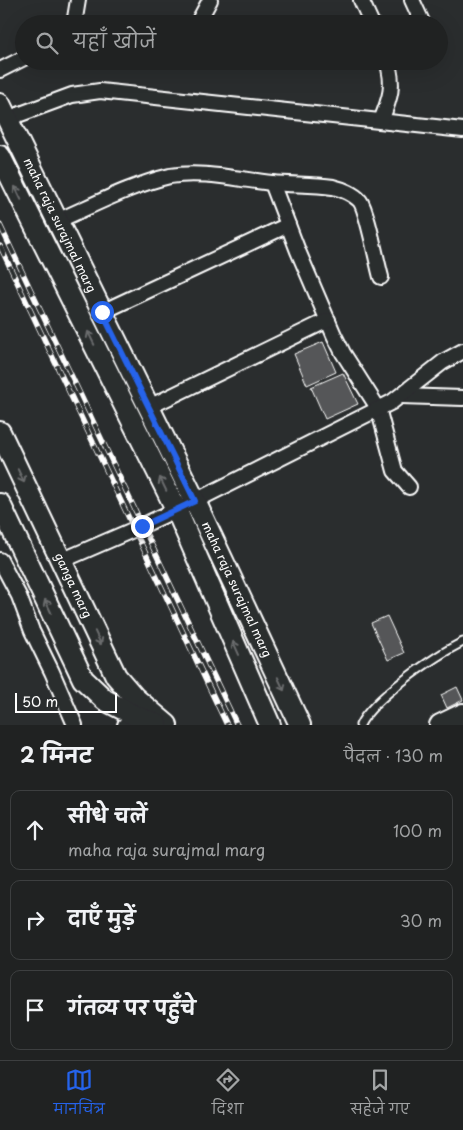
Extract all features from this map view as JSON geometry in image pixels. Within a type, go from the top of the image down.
[{"type":"street","points":[[76,15],[78,0]]},
{"type":"street","points":[[202,15],[210,0]]},
{"type":"street","points":[[361,0],[368,15]]},
{"type":"street","points":[[412,0],[419,15]]},
{"type":"street","points":[[2,65],[15,61]]},
{"type":"street","points":[[381,121],[390,98],[392,76],[390,70]]},
{"type":"street","points":[[4,112],[100,90],[463,130]]},
{"type":"street","name":"maha raja surajmal marg","points":[[4,112],[195,501],[300,725]]},
{"type":"street","name":"maha raja surajmal marg","points":[[0,156],[176,509],[270,725]]},
{"type":"street","points":[[57,221],[135,188],[173,176],[192,174],[272,183],[335,187],[350,193],[360,201],[366,214],[381,278]]},
{"type":"street","points":[[272,183],[288,226],[343,353],[378,408],[392,465],[409,487]]},
{"type":"street","points":[[102,312],[288,226]]},
{"type":"street","points":[[149,407],[328,320]]},
{"type":"street","points":[[61,561],[195,501],[401,396],[443,362],[463,351]]},
{"type":"street","points":[[401,396],[463,398]]},
{"type":"street","name":"ganga marg","points":[[0,432],[116,676],[135,698],[136,717]]},
{"type":"street","name":"ganga marg","points":[[0,504],[83,679],[105,700],[136,717],[159,725]]},
{"type":"street","points":[[0,560],[4,577],[19,596],[32,632],[75,725]]},
{"type":"street","points":[[440,725],[463,714]]},
{"type":"street","name":"ganga marg","points":[[136,717],[167,725]]},
{"type":"lane","points":[[360,725],[368,711],[382,698],[442,652],[463,642]]},
{"type":"building","points":[[323,342],[336,372],[307,385],[294,354]]},
{"type":"building","points":[[343,373],[358,404],[325,419],[311,387]]},
{"type":"building","points":[[387,616],[404,653],[388,660],[371,623]]},
{"type":"building","points":[[457,687],[463,700],[447,708],[441,695]]},
{"type":"railway","points":[[0,225],[237,725]]},
{"type":"railway","points":[[0,246],[227,725]]},
{"type":"route","points":[[102,312],[195,501],[142,526]]}]
